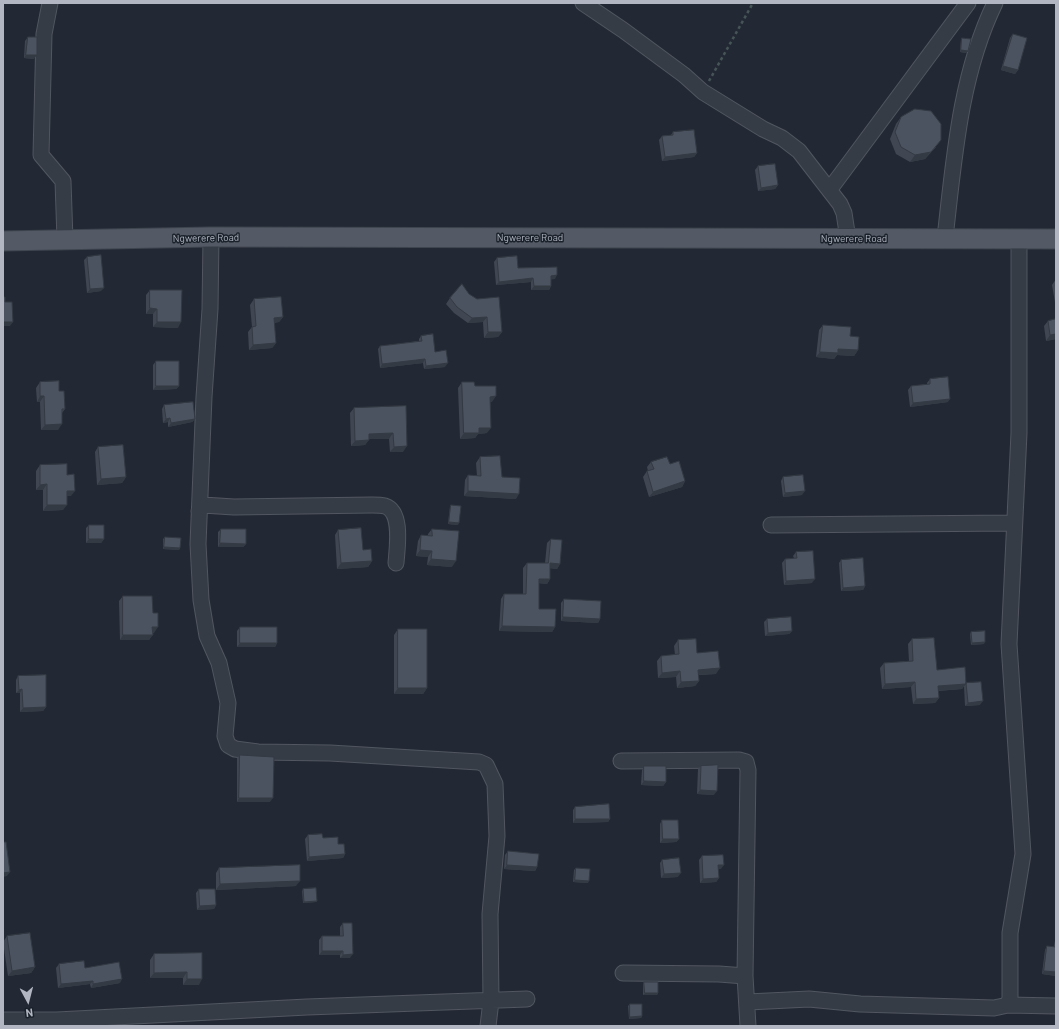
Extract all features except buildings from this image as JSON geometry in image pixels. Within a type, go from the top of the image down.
[{"type":"main road","name":"Ngwerere Road","points":[[3,241],[211,237],[1056,239]]},
{"type":"street","points":[[50,3],[44,34],[41,155],[63,181],[65,240]]},
{"type":"street","points":[[583,3],[636,39],[684,75],[703,92],[782,138],[799,151],[830,189],[840,204],[844,213],[848,239]]},
{"type":"street","points":[[830,189],[968,3]]},
{"type":"street","points":[[945,238],[953,166],[967,86],[980,40],[995,3]]},
{"type":"street","points":[[211,237],[210,309],[204,397],[198,544],[201,600],[207,636],[218,663],[228,703],[225,736],[228,745],[235,749],[258,752],[418,758],[479,762],[486,765],[495,784],[497,836],[490,914],[491,1001],[488,1026]]},
{"type":"street","points":[[1008,1005],[1010,998],[1010,933],[1023,854],[1009,644],[1019,434],[1019,240]]},
{"type":"street","points":[[199,511],[203,505],[234,507],[372,504],[386,507],[394,513],[397,524],[396,563]]},
{"type":"street","points":[[771,525],[1014,523]]},
{"type":"street","points":[[620,761],[739,760],[746,762],[748,770],[745,976],[748,1002],[748,1026]]},
{"type":"street","points":[[623,973],[719,974],[745,976]]},
{"type":"street","points":[[3,1020],[57,1020],[307,1007],[527,999]]},
{"type":"street","points":[[748,1002],[809,1000],[860,1004],[994,1008],[1008,1005],[1056,1006]]},
{"type":"path","points":[[703,92],[753,3]]}]
